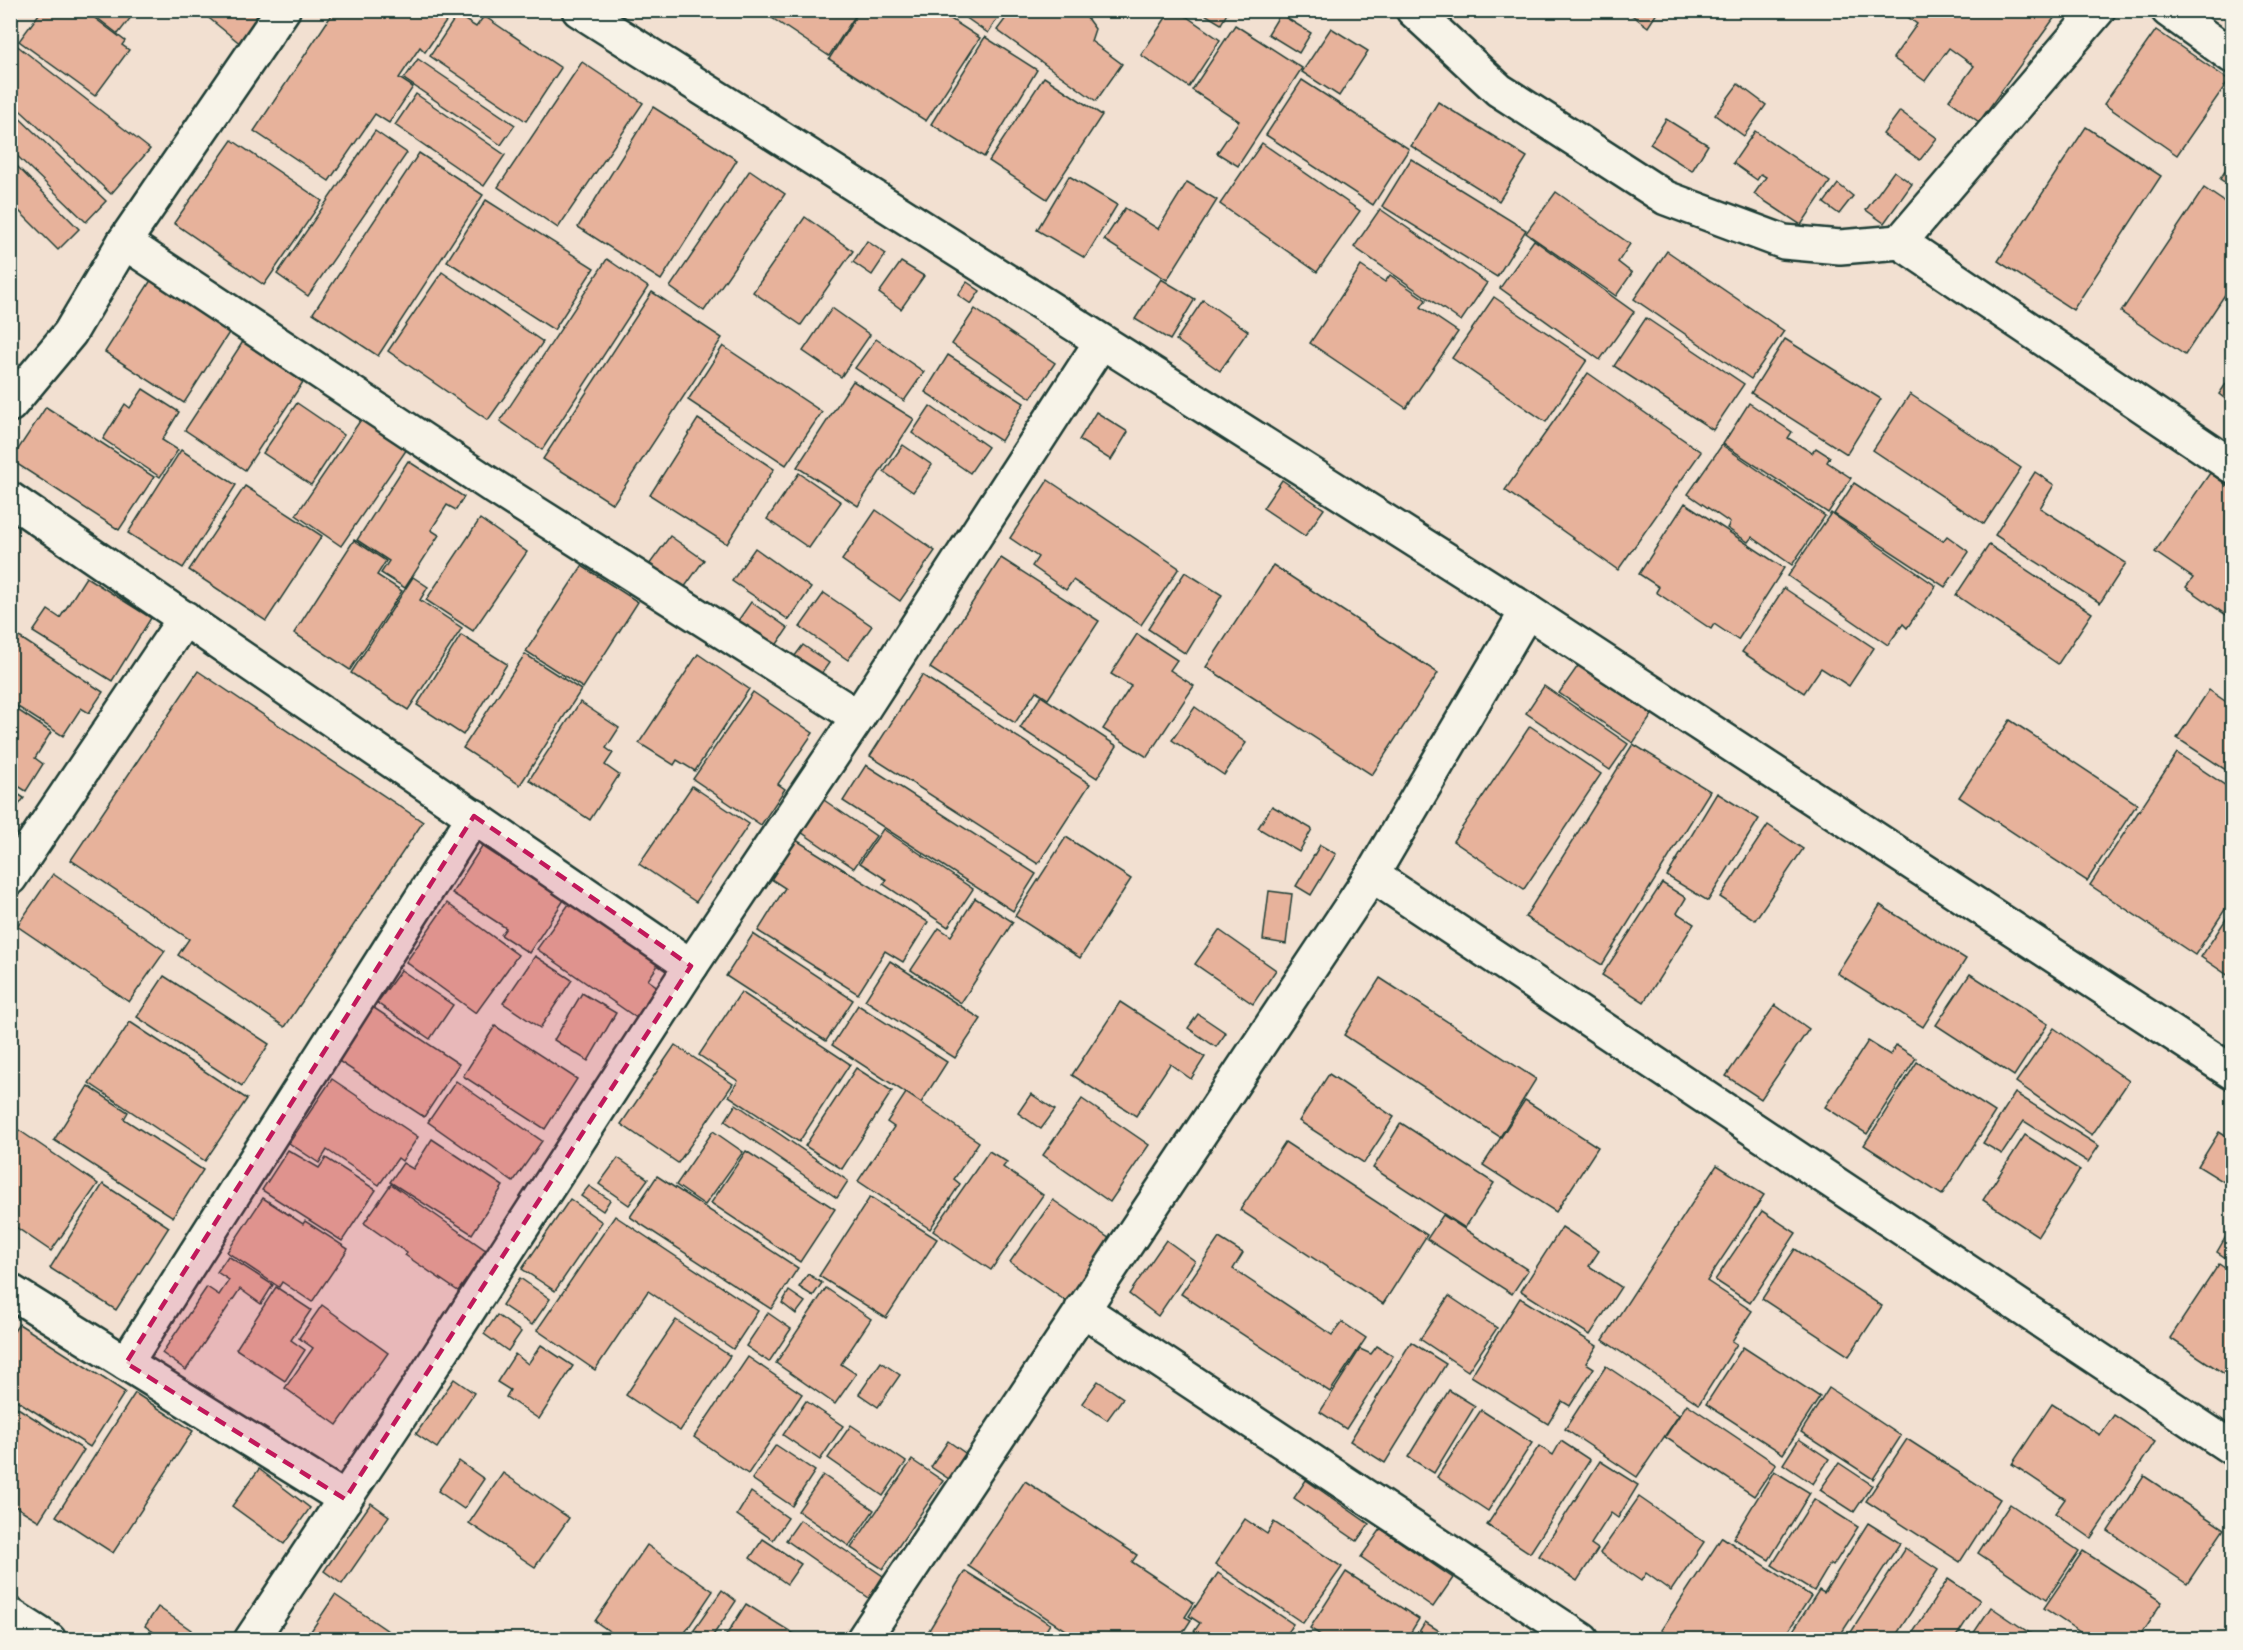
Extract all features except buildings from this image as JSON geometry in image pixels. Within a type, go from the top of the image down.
[{"type":"street","points":[[10,405],[70,333],[124,242],[283,10]]},
{"type":"street","points":[[579,10],[1527,611],[2232,1072]]},
{"type":"street","points":[[1413,10],[1499,90],[1666,198],[1784,242],[1840,247],[1900,242],[2232,466]]},
{"type":"street","points":[[1900,242],[2098,10]]},
{"type":"street","points":[[2168,10],[2232,56]]},
{"type":"street","points":[[124,242],[491,485],[858,717]]},
{"type":"street","points":[[251,1640],[691,966],[858,717],[1101,342]]},
{"type":"street","points":[[10,499],[691,966]]},
{"type":"street","points":[[863,1640],[1372,875],[1527,611]]},
{"type":"street","points":[[10,878],[185,618]]},
{"type":"street","points":[[126,1363],[474,816]]},
{"type":"street","points":[[1372,875],[2232,1448]]},
{"type":"street","points":[[10,1291],[345,1499]]},
{"type":"street","points":[[1082,1309],[1582,1640]]},
{"type":"street","points":[[10,1615],[49,1640]]},
{"type":"highlighted area","points":[[474,816],[691,966],[345,1499],[126,1363]]}]
